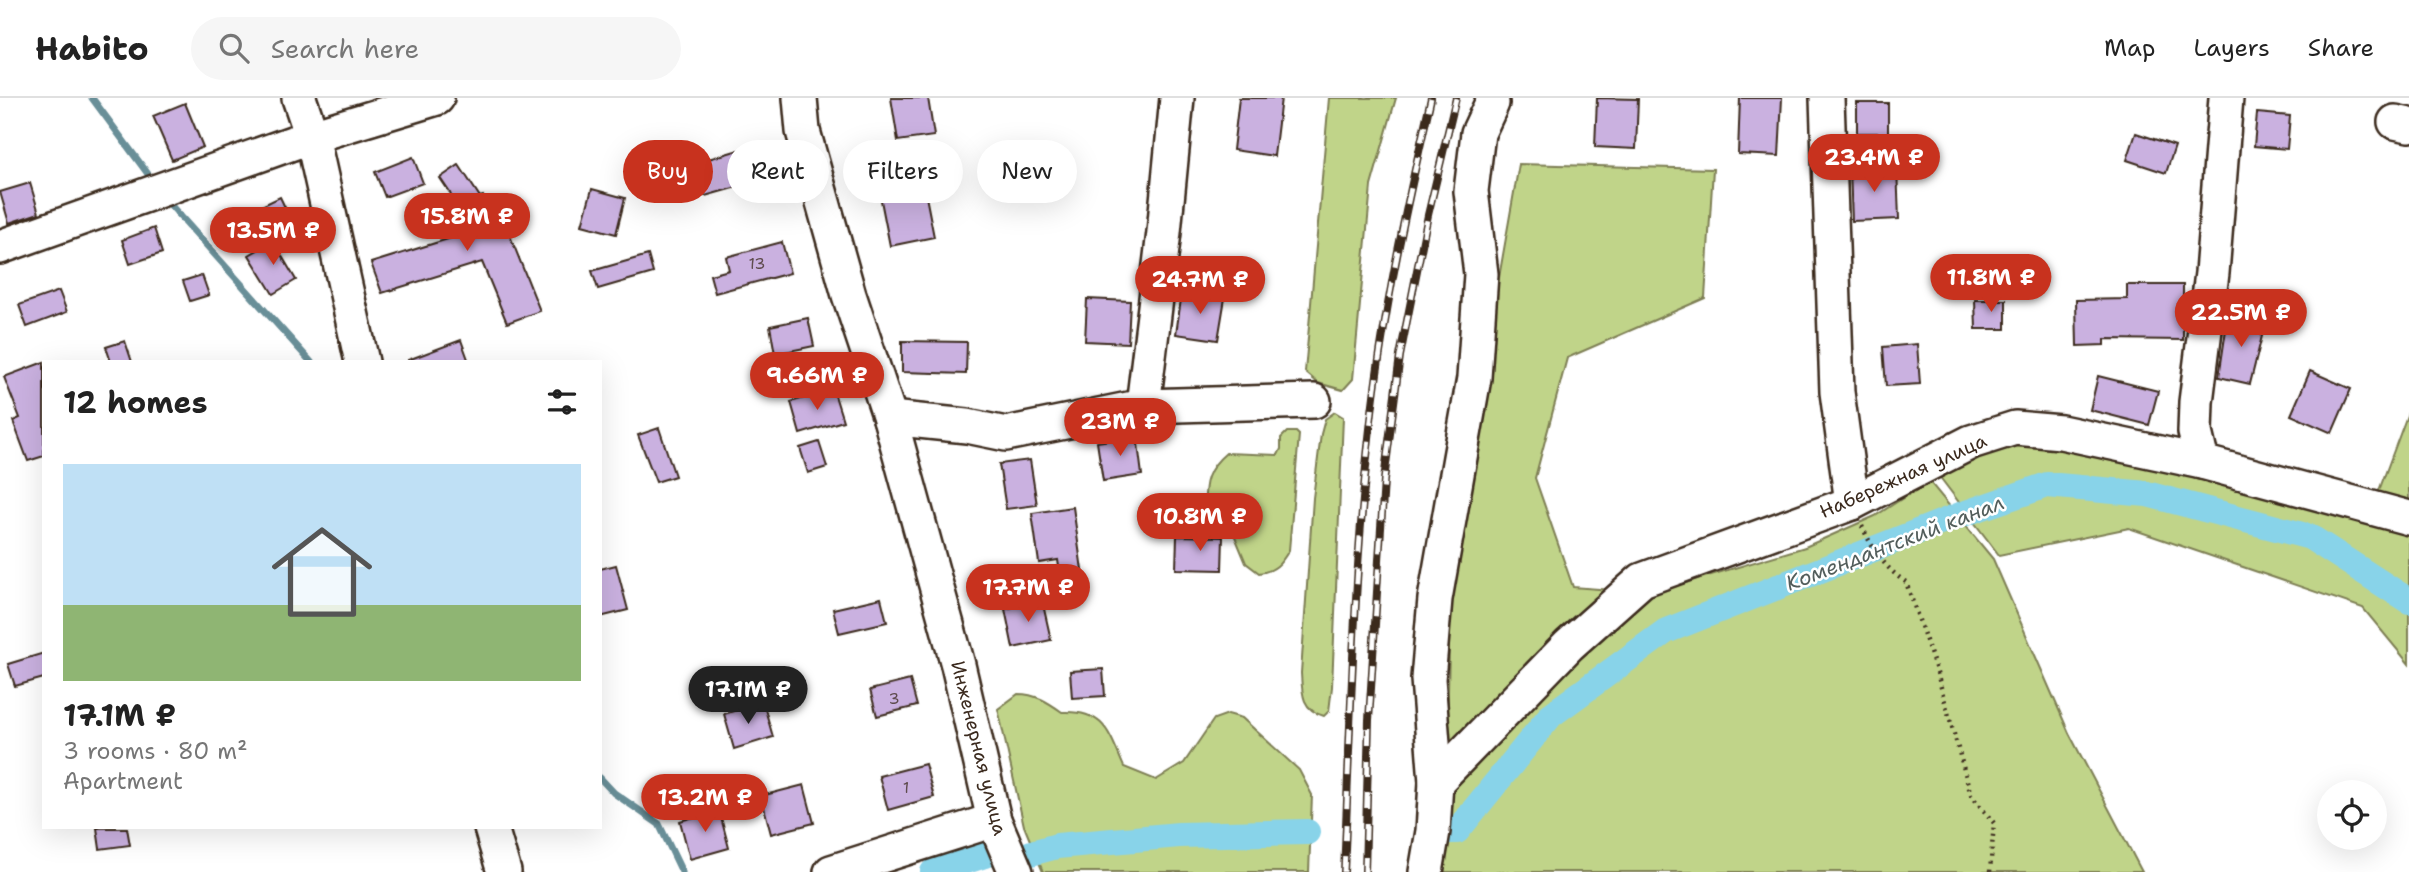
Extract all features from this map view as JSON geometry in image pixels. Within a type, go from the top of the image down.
[{"type":"street","points":[[299,98],[312,136],[362,360]]},
{"type":"street","points":[[0,247],[312,136],[436,98]]},
{"type":"street","name":"Инженерная улица","points":[[800,98],[803,131],[849,295],[890,418],[958,665],[994,820],[1016,872]]},
{"type":"street","points":[[1143,406],[1177,98]]},
{"type":"street","points":[[1828,98],[1837,392],[1852,503]]},
{"type":"street","points":[[2202,462],[2195,432],[2196,402],[2212,273],[2227,98]]},
{"type":"street","points":[[1426,872],[1433,831],[1436,782],[1428,679],[1430,652],[1435,598],[1474,378],[1481,274],[1471,191],[1478,133],[1492,103]]},
{"type":"street","points":[[890,418],[967,426],[1006,434],[1143,406],[1314,401]]},
{"type":"street","name":"Набережная улица","points":[[1436,782],[1569,645],[1642,580],[1852,503],[1971,442],[2015,428],[2061,432],[2202,462],[2409,519]]},
{"type":"street","points":[[831,872],[994,820]]},
{"type":"street","points":[[491,829],[503,872]]},
{"type":"path","points":[[1852,503],[1868,540],[1891,573],[1906,582],[1937,673],[1970,795],[1994,822],[1990,872]]},
{"type":"green space","points":[[1329,98],[1396,98],[1371,186],[1353,379],[1343,390],[1318,383],[1305,372]]},
{"type":"green space","points":[[1519,164],[1713,169],[1705,298],[1567,358],[1535,478],[1573,587],[1651,593],[1805,547],[1875,516],[1929,481],[1993,559],[2069,733],[2142,872],[1444,872],[1450,603],[1497,289]]},
{"type":"green space","points":[[2409,410],[2409,504],[2377,496]]},
{"type":"green space","points":[[1335,412],[1343,417],[1332,687],[1329,711],[1324,716],[1307,705],[1301,673],[1313,498],[1321,434],[1325,419]]},
{"type":"green space","points":[[1287,432],[1296,432],[1299,435],[1289,550],[1277,566],[1259,573],[1246,563],[1234,534],[1205,507],[1206,484],[1211,471],[1226,453],[1278,455],[1281,438]]},
{"type":"green space","points":[[2016,441],[2201,473],[2409,527],[2409,664],[2363,608],[2129,528],[1999,555],[1939,476]]},
{"type":"green space","points":[[1018,694],[1042,699],[1062,712],[1076,712],[1097,720],[1109,734],[1124,767],[1156,780],[1184,763],[1214,719],[1228,714],[1242,718],[1299,770],[1312,795],[1309,872],[1043,872],[1024,826],[998,709]]},
{"type":"building","points":[[891,98],[928,98],[934,136],[898,140]]},
{"type":"building","points":[[1239,98],[1281,98],[1274,156],[1233,150]]},
{"type":"building","points":[[1597,98],[1638,99],[1636,149],[1595,147]]},
{"type":"building","points":[[1740,98],[1782,98],[1779,156],[1738,154]]},
{"type":"building","points":[[185,103],[203,147],[172,160],[153,116]]},
{"type":"building","points":[[1857,103],[1888,103],[1888,133],[1857,133]]},
{"type":"building","points":[[2257,113],[2290,116],[2287,149],[2254,146]]},
{"type":"building","points":[[2136,133],[2175,146],[2166,173],[2127,160]]},
{"type":"building","points":[[727,154],[727,190],[713,194],[713,158]]},
{"type":"building","points":[[413,157],[423,183],[385,197],[375,172]]},
{"type":"building","points":[[459,165],[480,197],[483,196],[488,211],[499,208],[540,311],[507,323],[482,262],[382,293],[371,263],[464,234],[450,193],[440,178]]},
{"type":"building","points":[[1897,167],[1899,219],[1852,221],[1850,169]]},
{"type":"building","points":[[30,183],[39,213],[9,223],[0,192]]},
{"type":"building","points":[[592,189],[623,197],[616,234],[582,225]]},
{"type":"building","points":[[280,197],[291,220],[260,235],[249,212]]},
{"type":"building","points":[[882,203],[927,203],[934,237],[890,246]]},
{"type":"building","points":[[154,228],[162,253],[130,264],[122,240]]},
{"type":"building","points":[[273,241],[296,280],[273,294],[249,255]]},
{"type":"building","points":[[782,242],[790,273],[715,293],[710,275],[729,270],[726,257]]},
{"type":"building","points":[[648,255],[653,273],[598,289],[592,271]]},
{"type":"building","points":[[202,275],[209,295],[190,301],[183,281]]},
{"type":"building","points":[[2127,285],[2183,285],[2183,340],[2105,339],[2105,345],[2077,346],[2076,300],[2127,299]]},
{"type":"building","points":[[59,291],[67,312],[27,327],[19,305]]},
{"type":"building","points":[[1182,292],[1225,298],[1218,340],[1176,334]]},
{"type":"building","points":[[1087,299],[1130,301],[1128,343],[1085,341]]},
{"type":"building","points":[[1975,300],[2006,300],[2006,329],[1976,329]]},
{"type":"building","points":[[2228,316],[2265,324],[2250,384],[2219,377]]},
{"type":"building","points":[[808,318],[814,346],[775,354],[770,326]]},
{"type":"building","points":[[461,340],[468,360],[408,360]]},
{"type":"building","points":[[125,341],[131,360],[110,360],[106,347]]},
{"type":"building","points":[[902,341],[967,342],[966,374],[902,372]]},
{"type":"building","points":[[1917,344],[1920,384],[1886,386],[1883,347]]},
{"type":"building","points":[[42,363],[42,457],[28,461],[13,421],[20,418],[4,377]]},
{"type":"building","points":[[2310,371],[2351,389],[2332,433],[2291,415]]},
{"type":"building","points":[[2098,376],[2158,391],[2149,425],[2090,410]]},
{"type":"building","points":[[833,389],[843,421],[800,434],[791,402]]},
{"type":"building","points":[[659,428],[675,476],[656,482],[638,435]]},
{"type":"building","points":[[1137,436],[1142,475],[1103,481],[1097,442]]},
{"type":"building","points":[[819,442],[827,467],[808,473],[800,448]]},
{"type":"building","points":[[1030,460],[1037,505],[1006,509],[999,464]]},
{"type":"building","points":[[1073,507],[1084,584],[1062,587],[1058,560],[1039,563],[1032,513]]},
{"type":"building","points":[[1177,536],[1223,537],[1222,570],[1176,569]]},
{"type":"building","points":[[616,565],[628,610],[602,616],[602,568]]},
{"type":"building","points":[[881,598],[887,622],[839,633],[833,609]]},
{"type":"building","points":[[1042,600],[1051,640],[1013,648],[1005,609]]},
{"type":"building","points":[[42,654],[42,679],[15,686],[8,664]]},
{"type":"building","points":[[1103,669],[1105,696],[1072,698],[1070,671]]},
{"type":"building","points":[[910,680],[917,706],[877,716],[870,690]]},
{"type":"building","points":[[763,702],[773,737],[734,749],[724,714]]},
{"type":"building","points":[[925,764],[934,797],[888,810],[879,776]]},
{"type":"building","points":[[804,785],[814,823],[771,834],[761,796]]},
{"type":"building","points":[[719,810],[729,848],[690,859],[680,821]]},
{"type":"building","points":[[97,829],[127,829],[130,845],[100,849]]},
{"type":"waterway","name":"Комендантский канал","points":[[92,98],[148,174]]},
{"type":"waterway","name":"Комендантский канал","points":[[166,200],[309,360]]},
{"type":"waterway","name":"Комендантский канал","points":[[1445,831],[1457,831],[1551,715],[1666,631],[1960,515],[2047,485],[2147,494],[2310,537],[2409,601]]},
{"type":"waterway","name":"Комендантский канал","points":[[602,780],[614,793],[659,824],[682,872]]},
{"type":"waterway","name":"Комендантский канал","points":[[1031,853],[1057,846],[1179,835],[1307,832]]},
{"type":"waterway","name":"Комендантский канал","points":[[933,872],[985,855]]},
{"type":"railway","points":[[1344,872],[1355,612],[1371,417],[1391,289],[1431,98]]},
{"type":"railway","points":[[1365,872],[1369,720],[1384,480],[1400,356],[1428,215],[1456,98]]}]
